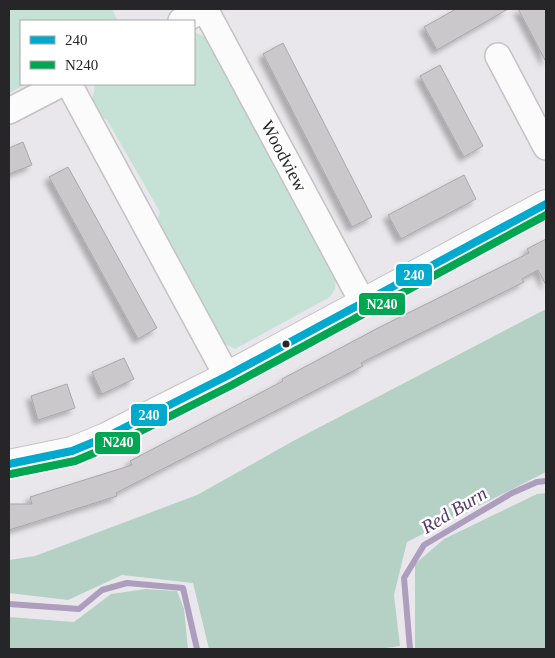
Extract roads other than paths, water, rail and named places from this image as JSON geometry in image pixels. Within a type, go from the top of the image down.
[{"type":"street","points":[[182,20],[205,9]]},
{"type":"street","name":"Woodview","points":[[205,9],[363,304]]},
{"type":"street","points":[[498,56],[546,147]]},
{"type":"street","points":[[9,111],[59,85]]},
{"type":"street","points":[[70,85],[227,376]]},
{"type":"street","points":[[9,464],[72,451],[106,437],[363,304],[546,204]]},
{"type":"waterway","name":"Red Burn","points":[[410,649],[404,578],[424,545],[512,493],[537,482],[546,481]]},
{"type":"waterway","name":"Red Burn","points":[[9,604],[79,609],[102,590],[127,583],[183,588],[197,649]]}]
